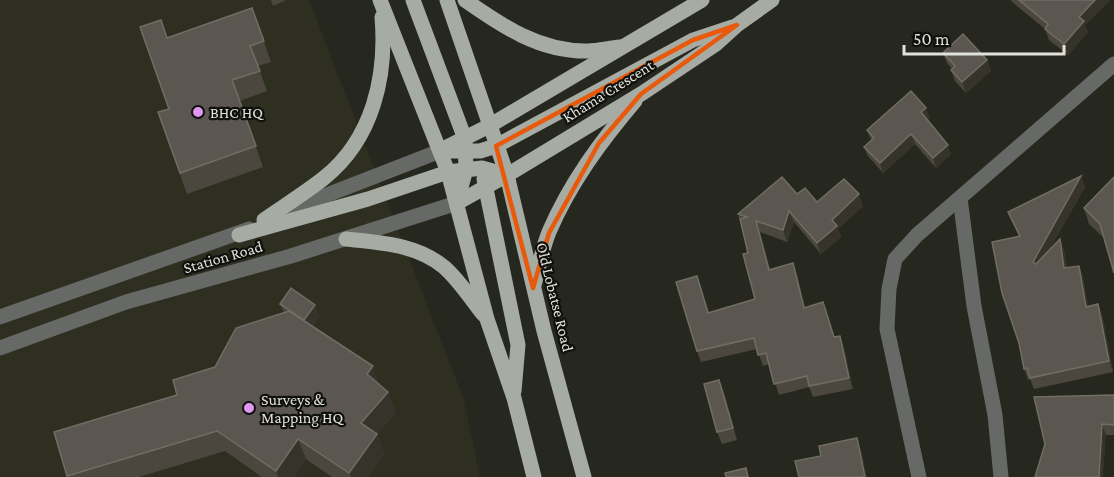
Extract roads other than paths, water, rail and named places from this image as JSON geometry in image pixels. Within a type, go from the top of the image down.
[{"type":"main road","points":[[412,0],[470,147],[482,168],[518,345],[514,398]]},
{"type":"main road","name":"Old Lobatse Road","points":[[447,0],[507,176],[533,288],[584,477]]},
{"type":"main road","points":[[465,0],[498,25],[543,44],[587,51],[627,46]]},
{"type":"main road","name":"Khama Crescent","points":[[440,151],[470,147],[489,126],[702,0]]},
{"type":"main road","name":"Khama Crescent","points":[[457,203],[507,176],[641,94],[716,44],[737,25],[772,0]]},
{"type":"main road","points":[[381,1],[448,172],[487,319],[514,398],[534,477]]},
{"type":"main road","points":[[264,220],[325,177],[349,153],[366,124],[377,96],[383,69],[381,1]]},
{"type":"main road","points":[[470,147],[496,146],[693,40],[737,25]]},
{"type":"main road","points":[[533,288],[549,233],[570,190],[599,143],[641,94]]},
{"type":"main road","points":[[457,203],[470,147]]},
{"type":"main road","points":[[239,234],[368,199],[448,172],[482,168],[507,176]]},
{"type":"main road","points":[[346,238],[400,245],[418,252],[444,267],[487,319]]},
{"type":"street","points":[[919,477],[887,329],[889,289],[895,259],[960,198],[1114,64]]},
{"type":"street","name":"Station Road","points":[[0,317],[239,234],[264,220],[440,151]]},
{"type":"street","points":[[960,198],[974,306],[995,415],[1001,477]]},
{"type":"street","name":"Station Road","points":[[0,348],[126,302],[457,203]]},
{"type":"place","name":"BHC HQ","points":[[198,112]]},
{"type":"place","name":"Surveys & Mapping HQ","points":[[249,408]]}]
